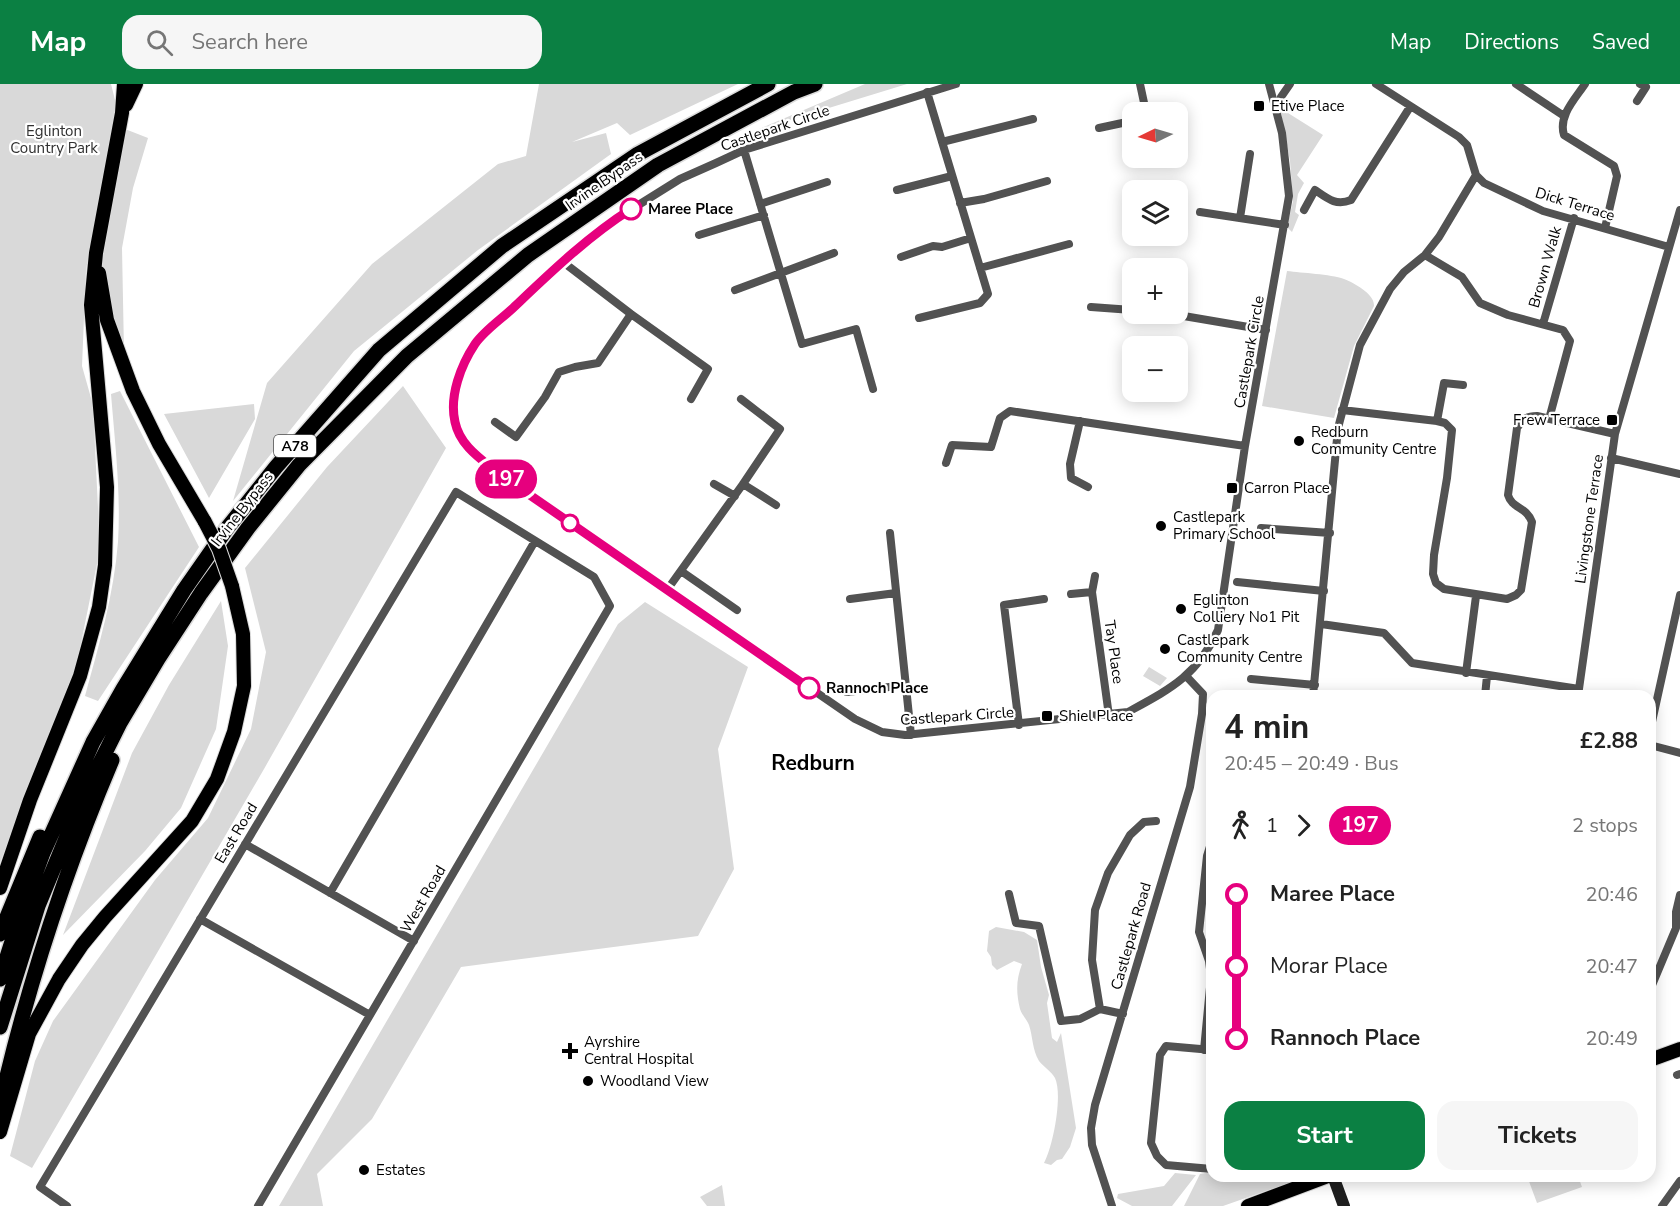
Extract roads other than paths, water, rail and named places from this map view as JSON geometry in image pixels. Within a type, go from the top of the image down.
[{"type":"highway","name":"Irvine Bypass","points":[[0,979],[43,853],[93,742],[184,590],[228,527],[276,467],[379,350],[502,246],[638,154],[768,84]]},
{"type":"highway","name":"Irvine Bypass","points":[[0,1027],[38,906],[84,795],[115,733],[158,658],[201,593],[248,528],[299,465],[406,356],[528,255],[658,165],[794,92],[815,84]]},
{"type":"highway","points":[[0,1106],[16,1040],[83,828],[158,658]]},
{"type":"highway","points":[[0,934],[28,862],[59,796],[93,742]]},
{"type":"main road","points":[[0,888],[30,800],[80,676],[99,608],[105,558],[106,487],[91,305],[96,254],[122,113],[124,84]]},
{"type":"main road","points":[[122,113],[136,84]]},
{"type":"main road","points":[[0,1132],[29,1034],[59,979],[93,931],[192,821],[217,779],[234,732],[244,686],[243,634],[232,585],[219,549],[159,444],[133,391],[107,320],[96,254]]},
{"type":"main road","points":[[1656,1058],[1680,1049]]},
{"type":"main road","points":[[1248,1206],[1312,1182]]},
{"type":"main road","points":[[1335,1182],[1344,1206]]},
{"type":"street","name":"Castlepark Circle","points":[[956,84],[744,150],[680,179],[647,199],[616,219],[563,262],[476,342],[460,370],[455,397],[455,422],[464,445],[498,473],[855,719],[882,732],[911,735],[1109,716],[1128,712],[1154,699],[1187,677],[1209,649],[1218,630],[1245,446],[1289,196],[1282,133],[1269,84]]},
{"type":"street","points":[[1140,84],[1143,102]]},
{"type":"street","points":[[1281,97],[1290,84]]},
{"type":"street","points":[[1314,690],[1338,428],[1360,345],[1383,301],[1404,272],[1425,255],[1476,175],[1467,145],[1459,137],[1376,84]]},
{"type":"street","points":[[1516,84],[1564,116]]},
{"type":"street","points":[[1585,84],[1564,116],[1562,126],[1564,135],[1614,166],[1617,176],[1605,228]]},
{"type":"street","points":[[1637,101],[1646,87],[1640,84]]},
{"type":"street","points":[[919,318],[980,303],[988,294],[927,92]]},
{"type":"street","points":[[1304,210],[1315,190],[1332,202],[1343,204],[1351,200],[1410,107]]},
{"type":"street","points":[[942,142],[1033,119]]},
{"type":"street","points":[[1099,128],[1122,123]]},
{"type":"street","points":[[744,150],[802,344],[856,329],[873,389]]},
{"type":"street","points":[[1240,218],[1250,154]]},
{"type":"street","name":"Dick Terrace","points":[[1476,175],[1484,183],[1543,211],[1669,247]]},
{"type":"street","points":[[897,190],[952,176]]},
{"type":"street","points":[[960,203],[984,199],[1047,181]]},
{"type":"street","points":[[760,204],[827,182]]},
{"type":"street","name":"Livingstone Terrace","points":[[1579,690],[1616,434],[1680,210]]},
{"type":"street","points":[[1200,212],[1285,225]]},
{"type":"street","points":[[699,235],[764,216]]},
{"type":"street","name":"Brown Walk","points":[[1543,324],[1574,218]]},
{"type":"street","points":[[901,257],[933,246],[942,247],[971,238]]},
{"type":"street","points":[[980,267],[1069,244]]},
{"type":"street","points":[[735,290],[834,253]]},
{"type":"street","points":[[1425,255],[1462,277],[1480,303],[1508,315],[1563,330],[1570,341],[1549,419]]},
{"type":"street","points":[[563,262],[708,369],[691,399]]},
{"type":"street","points":[[1091,307],[1122,309]]},
{"type":"street","points":[[495,422],[516,437],[545,397],[559,372],[575,366],[598,363],[631,314]]},
{"type":"street","points":[[1188,317],[1266,330]]},
{"type":"street","points":[[1437,421],[1444,383],[1463,385]]},
{"type":"street","points":[[667,590],[780,429],[741,399]]},
{"type":"street","points":[[1342,410],[1437,421],[1445,423],[1452,430],[1433,574],[1436,583],[1444,589],[1476,596],[1507,599],[1516,596],[1521,590],[1532,522],[1529,515],[1510,501],[1508,495],[1517,428],[1522,420],[1529,416],[1616,434]]},
{"type":"street","points":[[946,463],[952,445],[992,447],[1000,418],[1010,411],[1245,446]]},
{"type":"street","points":[[1080,421],[1070,464],[1071,478],[1088,487]]},
{"type":"street","points":[[1611,458],[1680,474]]},
{"type":"street","points":[[714,484],[735,496]]},
{"type":"street","points":[[743,484],[776,505]]},
{"type":"street","name":"East Road","points":[[66,1206],[40,1187],[456,492],[535,541]]},
{"type":"street","points":[[1262,528],[1330,533]]},
{"type":"street","points":[[890,533],[911,735]]},
{"type":"street","points":[[330,893],[535,541]]},
{"type":"street","name":"West Road","points":[[258,1206],[610,606],[594,577],[535,541]]},
{"type":"street","points":[[681,571],[737,610]]},
{"type":"street","name":"Tay Place","points":[[1095,576],[1092,592],[1109,716]]},
{"type":"street","points":[[1237,582],[1324,591]]},
{"type":"street","points":[[1071,594],[1092,592]]},
{"type":"street","points":[[850,599],[896,593]]},
{"type":"street","points":[[1656,704],[1680,595]]},
{"type":"street","points":[[1466,673],[1476,596]]},
{"type":"street","points":[[1019,725],[1004,605],[1044,600]]},
{"type":"street","points":[[1321,624],[1384,633],[1412,663],[1563,690]]},
{"type":"street","points":[[1486,690],[1487,676]]},
{"type":"street","name":"Castlepark Road","points":[[1112,1206],[1092,1145],[1091,1128],[1095,1105],[1190,787],[1203,694],[1187,677]]},
{"type":"street","points":[[1251,679],[1314,685]]},
{"type":"street","points":[[848,692],[906,685]]},
{"type":"street","points":[[1656,747],[1680,753]]},
{"type":"street","points":[[1100,1009],[1092,960],[1095,910],[1108,873],[1130,835],[1144,822],[1156,821]]},
{"type":"street","points":[[245,844],[414,940]]},
{"type":"street","points":[[1206,863],[1200,932],[1206,951]]},
{"type":"street","points":[[1009,894],[1016,922],[1039,926],[1061,1021],[1080,1019],[1100,1009],[1123,1014]]},
{"type":"street","points":[[1656,976],[1676,928],[1676,912],[1680,897]]},
{"type":"street","points":[[200,919],[370,1015]]},
{"type":"street","points":[[1206,1050],[1166,1046],[1160,1055],[1151,1143],[1157,1156],[1166,1165],[1206,1168]]},
{"type":"street","points":[[1662,1206],[1680,1181]]},
{"type":"place","name":"Etive Place","points":[[1259,106]]},
{"type":"place","name":"Maree Place","points":[[631,209]]},
{"type":"place","name":"Frew Terrace","points":[[1612,420]]},
{"type":"place","name":"Redburn Community Centre","points":[[1299,441]]},
{"type":"place","name":"Carron Place","points":[[1232,488]]},
{"type":"place","name":"Castlepark Primary School","points":[[1161,526]]},
{"type":"place","name":"Eglinton Colliery No1 Pit","points":[[1181,609]]},
{"type":"place","name":"Castlepark Community Centre","points":[[1165,649]]},
{"type":"place","name":"Rannoch Place","points":[[809,688]]},
{"type":"place","name":"Shiel Place","points":[[1047,716]]},
{"type":"place","name":"Ayrshire Central Hospital","points":[[570,1051]]},
{"type":"place","name":"Woodland View","points":[[588,1081]]},
{"type":"place","name":"Estates","points":[[364,1170]]},
{"type":"district","name":"Redburn","points":[[813,763]]},
{"type":"park label","name":"Eglinton Country Park","points":[[54,140]]}]
